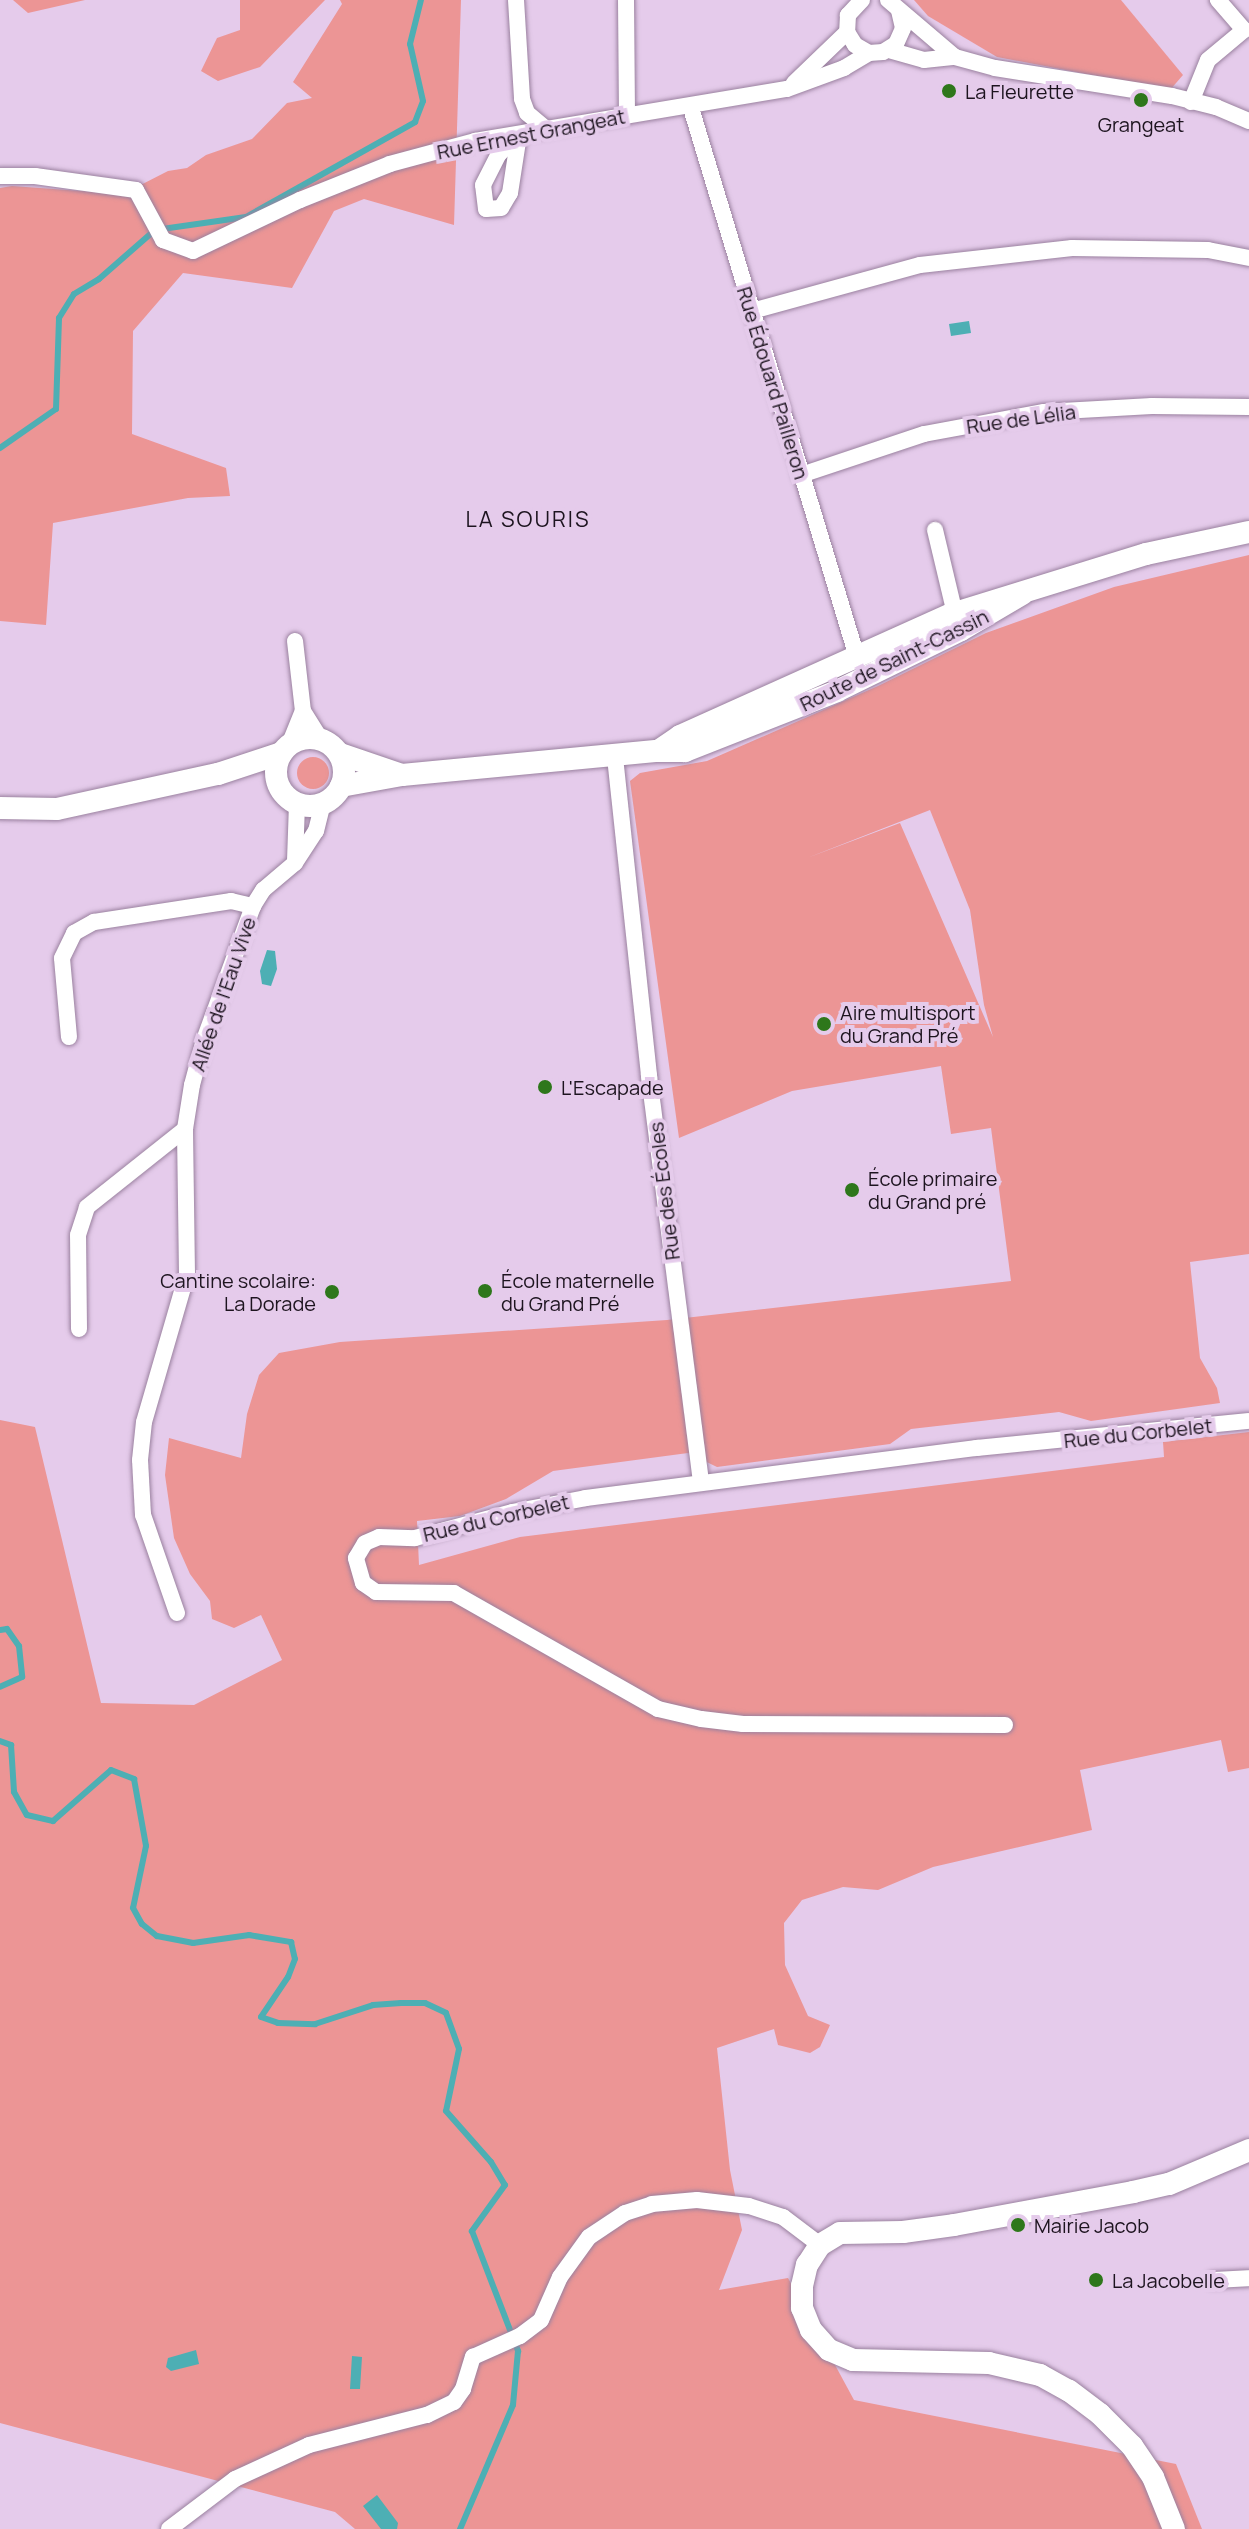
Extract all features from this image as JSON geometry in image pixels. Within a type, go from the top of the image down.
[{"type":"street","points":[[516,0],[522,99],[527,113],[547,130]]},
{"type":"street","points":[[626,0],[627,116]]},
{"type":"street","points":[[1191,102],[1208,60],[1244,30],[1218,0]]},
{"type":"street","points":[[855,3],[847,32],[855,45],[869,53]]},
{"type":"street","points":[[894,5],[903,19],[901,37],[889,50],[924,60],[955,57],[995,68],[1191,102],[1249,121]]},
{"type":"street","points":[[894,5],[955,57]]},
{"type":"street","name":"Rue Ernest Grangeat","points":[[787,89],[830,52],[847,32]]},
{"type":"street","name":"Rue Ernest Grangeat","points":[[0,176],[35,176],[136,190],[146,215],[159,235],[193,251],[300,200],[390,164],[475,141],[691,108],[787,89],[844,68],[869,53],[889,50]]},
{"type":"street","name":"Rue Édouard Pailleron","points":[[691,108],[857,657]]},
{"type":"street","points":[[752,311],[920,265],[1072,248],[1208,250],[1249,258]]},
{"type":"street","name":"Rue de Lélia","points":[[801,475],[924,434],[1044,412],[1152,406],[1249,407]]},
{"type":"street","points":[[935,530],[957,622]]},
{"type":"street","name":"Route de Saint-Cassin","points":[[658,751],[680,736],[857,657],[957,622],[1022,594],[1146,554],[1249,532]]},
{"type":"street","name":"Route de Saint-Cassin","points":[[341,786],[402,775],[685,751],[764,722],[957,622]]},
{"type":"street","points":[[295,641],[303,711],[321,740],[340,754],[345,772],[341,786],[323,803],[311,806],[297,803],[279,783],[276,770],[303,711]]},
{"type":"street","name":"Route de Saint-Cassin","points":[[764,722],[776,707],[861,668],[857,657]]},
{"type":"street","points":[[0,808],[57,809],[218,774],[307,738],[321,740]]},
{"type":"street","name":"Route de Saint-Cassin","points":[[340,754],[402,775]]},
{"type":"street","name":"Rue des Écoles","points":[[615,757],[701,1482]]},
{"type":"street","points":[[218,774],[279,783]]},
{"type":"street","points":[[295,863],[297,803]]},
{"type":"street","name":"Allée de l'Eau Vive","points":[[177,1613],[143,1515],[140,1460],[144,1422],[187,1274],[185,1129],[204,1040],[253,906],[263,890],[295,863],[316,831],[323,803]]},
{"type":"street","name":"Allée de l'Eau Vive","points":[[69,1037],[62,958],[74,933],[94,922],[231,901],[253,906]]},
{"type":"street","points":[[79,1329],[78,1235],[87,1207],[185,1129]]},
{"type":"street","name":"Rue du Corbelet","points":[[1005,1725],[743,1724],[658,1709],[454,1593],[421,1590],[390,1594],[376,1592],[363,1583],[356,1558],[365,1543],[379,1537],[415,1538],[525,1509],[701,1482],[977,1448],[1249,1421]]},
{"type":"street","points":[[1174,2529],[1153,2477],[1126,2439],[1100,2414],[1040,2375],[1016,2367],[964,2360],[853,2360],[829,2350],[811,2330],[802,2308],[802,2286],[807,2265],[820,2245],[840,2233],[903,2232],[954,2225],[1169,2184],[1249,2150]]},
{"type":"street","points":[[169,2529],[235,2479],[309,2445],[447,2407],[463,2389],[473,2357],[520,2336],[541,2320],[560,2277],[589,2237],[625,2213],[652,2204],[697,2200],[749,2206],[783,2217],[820,2245]]},
{"type":"street","points":[[1213,2280],[1249,2278]]},
{"type":"shaded area","points":[[13,0],[85,0],[28,13]]},
{"type":"shaded area","points":[[240,0],[325,0],[260,67],[218,81],[201,71],[217,38],[240,30]]},
{"type":"shaded area","points":[[340,0],[461,0],[454,225],[364,199],[334,211],[292,288],[183,273],[133,331],[132,434],[226,468],[230,496],[188,498],[53,523],[46,625],[0,621],[0,188],[12,186],[123,194],[168,171],[187,168],[206,155],[252,139],[287,103],[312,98],[293,82],[342,4]]},
{"type":"shaded area","points":[[914,0],[1121,0],[1183,75],[1170,90],[997,57],[928,16]]},
{"type":"shaded area","points":[[969,321],[971,333],[951,336],[949,324]]},
{"type":"shaded area","points":[[1249,555],[1249,1254],[1190,1262],[1200,1358],[1217,1388],[1220,1403],[1091,1421],[1059,1412],[911,1429],[890,1444],[717,1467],[688,1453],[553,1471],[506,1499],[460,1516],[417,1521],[419,1565],[520,1537],[1164,1457],[1163,1442],[1249,1432],[1249,1768],[1228,1772],[1221,1740],[1080,1770],[1092,1830],[933,1867],[878,1890],[843,1887],[802,1900],[784,1923],[785,1965],[808,2016],[830,2025],[820,2047],[810,2053],[778,2045],[774,2029],[717,2048],[730,2170],[742,2230],[719,2290],[788,2278],[854,2400],[1176,2464],[1202,2529],[355,2529],[335,2512],[0,2423],[0,1420],[35,1427],[101,1703],[194,1705],[282,1660],[261,1615],[234,1628],[212,1619],[210,1601],[190,1574],[174,1538],[165,1475],[169,1438],[241,1458],[247,1414],[259,1375],[279,1353],[340,1342],[667,1320],[1011,1281],[991,1128],[951,1134],[941,1066],[792,1091],[679,1138],[630,781],[640,773],[707,761],[878,686],[986,633],[1114,587]],"holes":[[[930,810],[970,910],[984,1005],[993,1037],[900,823],[807,858]]]},
{"type":"shaded area","points":[[313,757],[324,762],[329,773],[324,784],[313,789],[302,784],[297,773],[302,762]]},
{"type":"shaded area","points":[[267,950],[275,951],[277,969],[271,986],[262,984],[260,971]]},
{"type":"shaded area","points":[[196,2350],[199,2364],[171,2371],[166,2367],[168,2358]]},
{"type":"shaded area","points":[[352,2356],[362,2357],[360,2389],[350,2389]]},
{"type":"shaded area","points":[[377,2495],[398,2523],[397,2529],[381,2529],[363,2506]]},
{"type":"waterway","points":[[0,448],[56,409],[59,318],[74,294],[99,279],[155,230],[246,217],[415,122],[423,101],[410,44],[421,0]]},
{"type":"waterway","points":[[0,1630],[7,1629],[19,1646],[22,1677],[0,1687]]},
{"type":"waterway","points":[[0,1741],[11,1745],[14,1792],[27,1815],[53,1821],[111,1770],[134,1779],[146,1846],[133,1908],[142,1924],[157,1936],[193,1943],[249,1935],[291,1942],[295,1959],[288,1977],[261,2017],[278,2023],[315,2024],[373,2005],[401,2003],[425,2003],[446,2013],[459,2049],[446,2111],[491,2162],[505,2185],[472,2231],[518,2351],[513,2405],[460,2529]]},
{"type":"place","name":"La Fleurette","points":[[949,91]]},
{"type":"place","name":"Grangeat","points":[[1141,100]]},
{"type":"place","name":"Aire multisport du Grand Pré","points":[[824,1024]]},
{"type":"place","name":"L'Escapade","points":[[545,1087]]},
{"type":"place","name":"École primaire du Grand pré","points":[[852,1190]]},
{"type":"place","name":"École maternelle du Grand Pré","points":[[485,1291]]},
{"type":"place","name":"Cantine scolaire: La Dorade","points":[[332,1292]]},
{"type":"place","name":"Mairie Jacob","points":[[1018,2225]]},
{"type":"place","name":"La Jacobelle","points":[[1096,2280]]},
{"type":"district","name":"LA SOURIS","points":[[528,520]]}]
